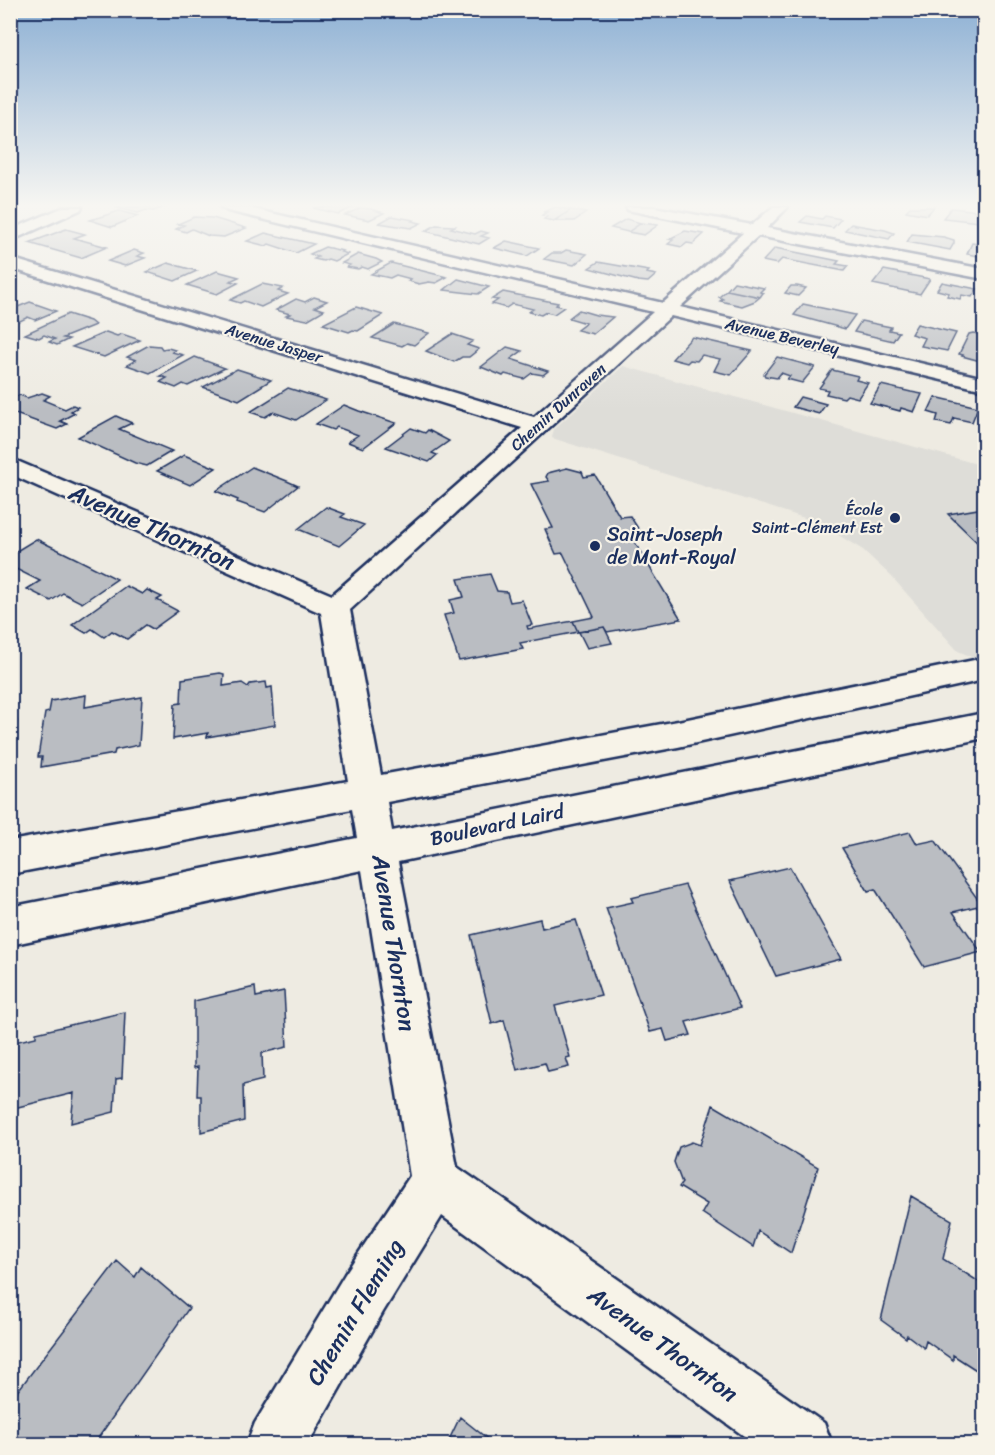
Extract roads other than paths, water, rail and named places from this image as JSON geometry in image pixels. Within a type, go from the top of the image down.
[{"type":"street","name":"Avenue Jasper","points":[[49,275],[537,425]]},
{"type":"street","name":"Avenue Beverley","points":[[520,275],[984,384]]},
{"type":"street","name":"Chemin Dunraven","points":[[335,608],[704,275]]},
{"type":"street","name":"Avenue Thornton","points":[[10,465],[335,608],[435,1181],[803,1444]]},
{"type":"street","points":[[10,858],[700,730],[984,669]]},
{"type":"street","name":"Boulevard Laird","points":[[10,926],[984,725]]},
{"type":"street","name":"Chemin Fleming","points":[[276,1444],[363,1293],[435,1181]]},
{"type":"place","name":"École Saint-Clément Est","points":[[895,518]]},
{"type":"place","name":"Saint-Joseph de Mont-Royal","points":[[595,546]]}]
